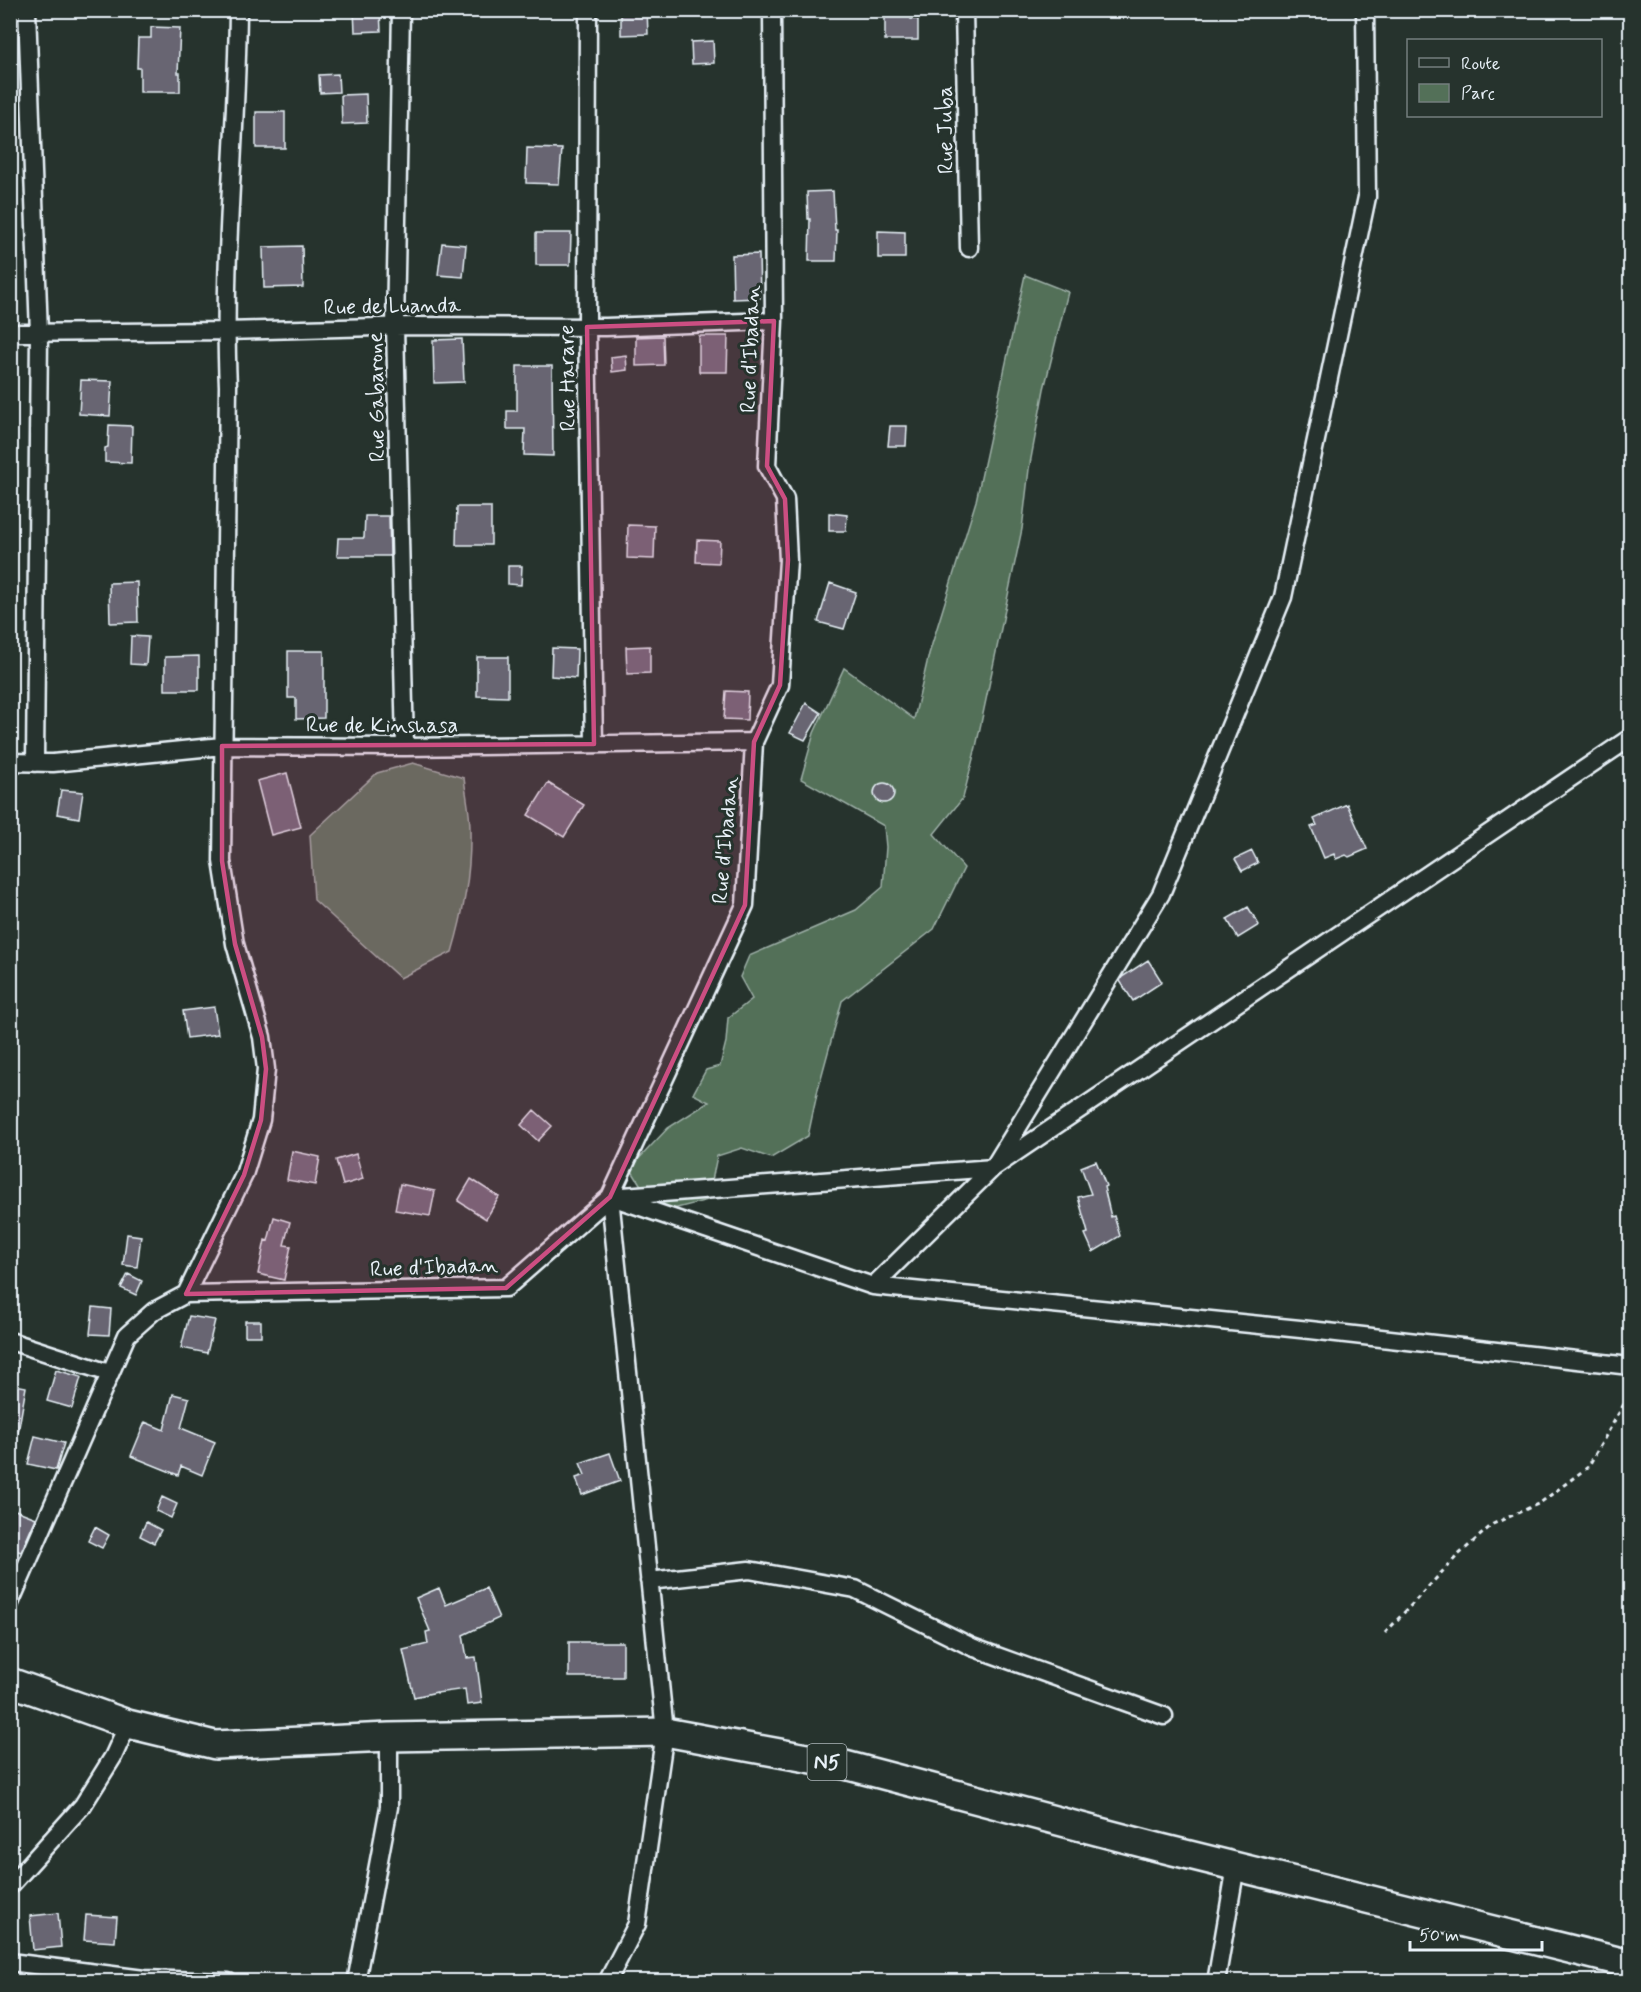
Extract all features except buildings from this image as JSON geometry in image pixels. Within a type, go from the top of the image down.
[{"type":"highway","name":"N5","points":[[10,1682],[128,1724],[215,1745],[389,1737],[665,1732],[845,1765],[1236,1866],[1630,1964]]},
{"type":"street","points":[[27,10],[39,333],[35,763]]},
{"type":"street","points":[[10,1603],[127,1335],[154,1311],[186,1294],[244,1175],[261,1120],[266,1069],[262,1037],[235,944],[222,861],[228,386],[225,331],[238,10]]},
{"type":"street","name":"Rue Gabarone","points":[[401,10],[395,326],[405,747]]},
{"type":"street","name":"Rue Harare","points":[[588,10],[587,327],[594,744]]},
{"type":"street","name":"Rue d'Ibadan","points":[[186,1294],[506,1288],[610,1197],[745,905],[754,742],[780,685],[788,560],[785,499],[767,466],[774,321],[772,10]]},
{"type":"street","name":"Rue Juba","points":[[964,10],[969,248]]},
{"type":"street","points":[[993,1168],[1161,894],[1283,597],[1367,197],[1365,10]]},
{"type":"street","name":"Rue de Luanda","points":[[10,333],[225,331],[395,326],[587,327],[774,321]]},
{"type":"street","points":[[873,1286],[993,1168],[1630,738]]},
{"type":"street","name":"Rue de Kinshasa","points":[[10,762],[53,763],[222,746],[405,747],[754,742]]},
{"type":"street","points":[[610,1197],[993,1168]]},
{"type":"street","points":[[610,1197],[873,1286],[1310,1330],[1630,1366]]},
{"type":"street","points":[[607,1982],[637,1924],[665,1732],[610,1197]]},
{"type":"street","points":[[10,1341],[109,1373]]},
{"type":"street","points":[[649,1581],[749,1570],[855,1589],[972,1647],[1164,1716]]},
{"type":"street","points":[[10,1886],[83,1805],[113,1757],[128,1724]]},
{"type":"street","points":[[356,1982],[389,1807],[389,1737]]},
{"type":"street","points":[[1216,1982],[1236,1866]]},
{"type":"street","points":[[10,1962],[144,1979],[230,1982]]},
{"type":"path","points":[[1385,1634],[1457,1556],[1493,1524],[1540,1503],[1588,1467],[1628,1397],[1630,1389]]},
{"type":"highlighted area","points":[[774,321],[767,466],[785,499],[788,560],[780,685],[754,742],[745,905],[610,1197],[506,1288],[186,1294],[244,1175],[261,1120],[266,1069],[262,1037],[235,944],[222,861],[222,746],[594,744],[587,327]]},
{"type":"green space","points":[[1025,275],[1068,292],[1044,389],[1029,469],[1022,529],[976,747],[963,798],[934,834],[964,868],[934,929],[842,1001],[808,1136],[771,1158],[742,1148],[717,1156],[708,1200],[658,1213],[630,1168],[668,1128],[709,1102],[693,1094],[706,1070],[720,1066],[726,1042],[728,1018],[752,999],[740,977],[749,956],[856,910],[883,887],[886,847],[884,826],[801,779],[814,733],[844,668],[914,719],[929,654],[976,501]]},
{"type":"green space","points":[[413,763],[464,778],[469,810],[470,845],[463,907],[452,952],[400,978],[314,900],[310,835],[377,773]]}]
